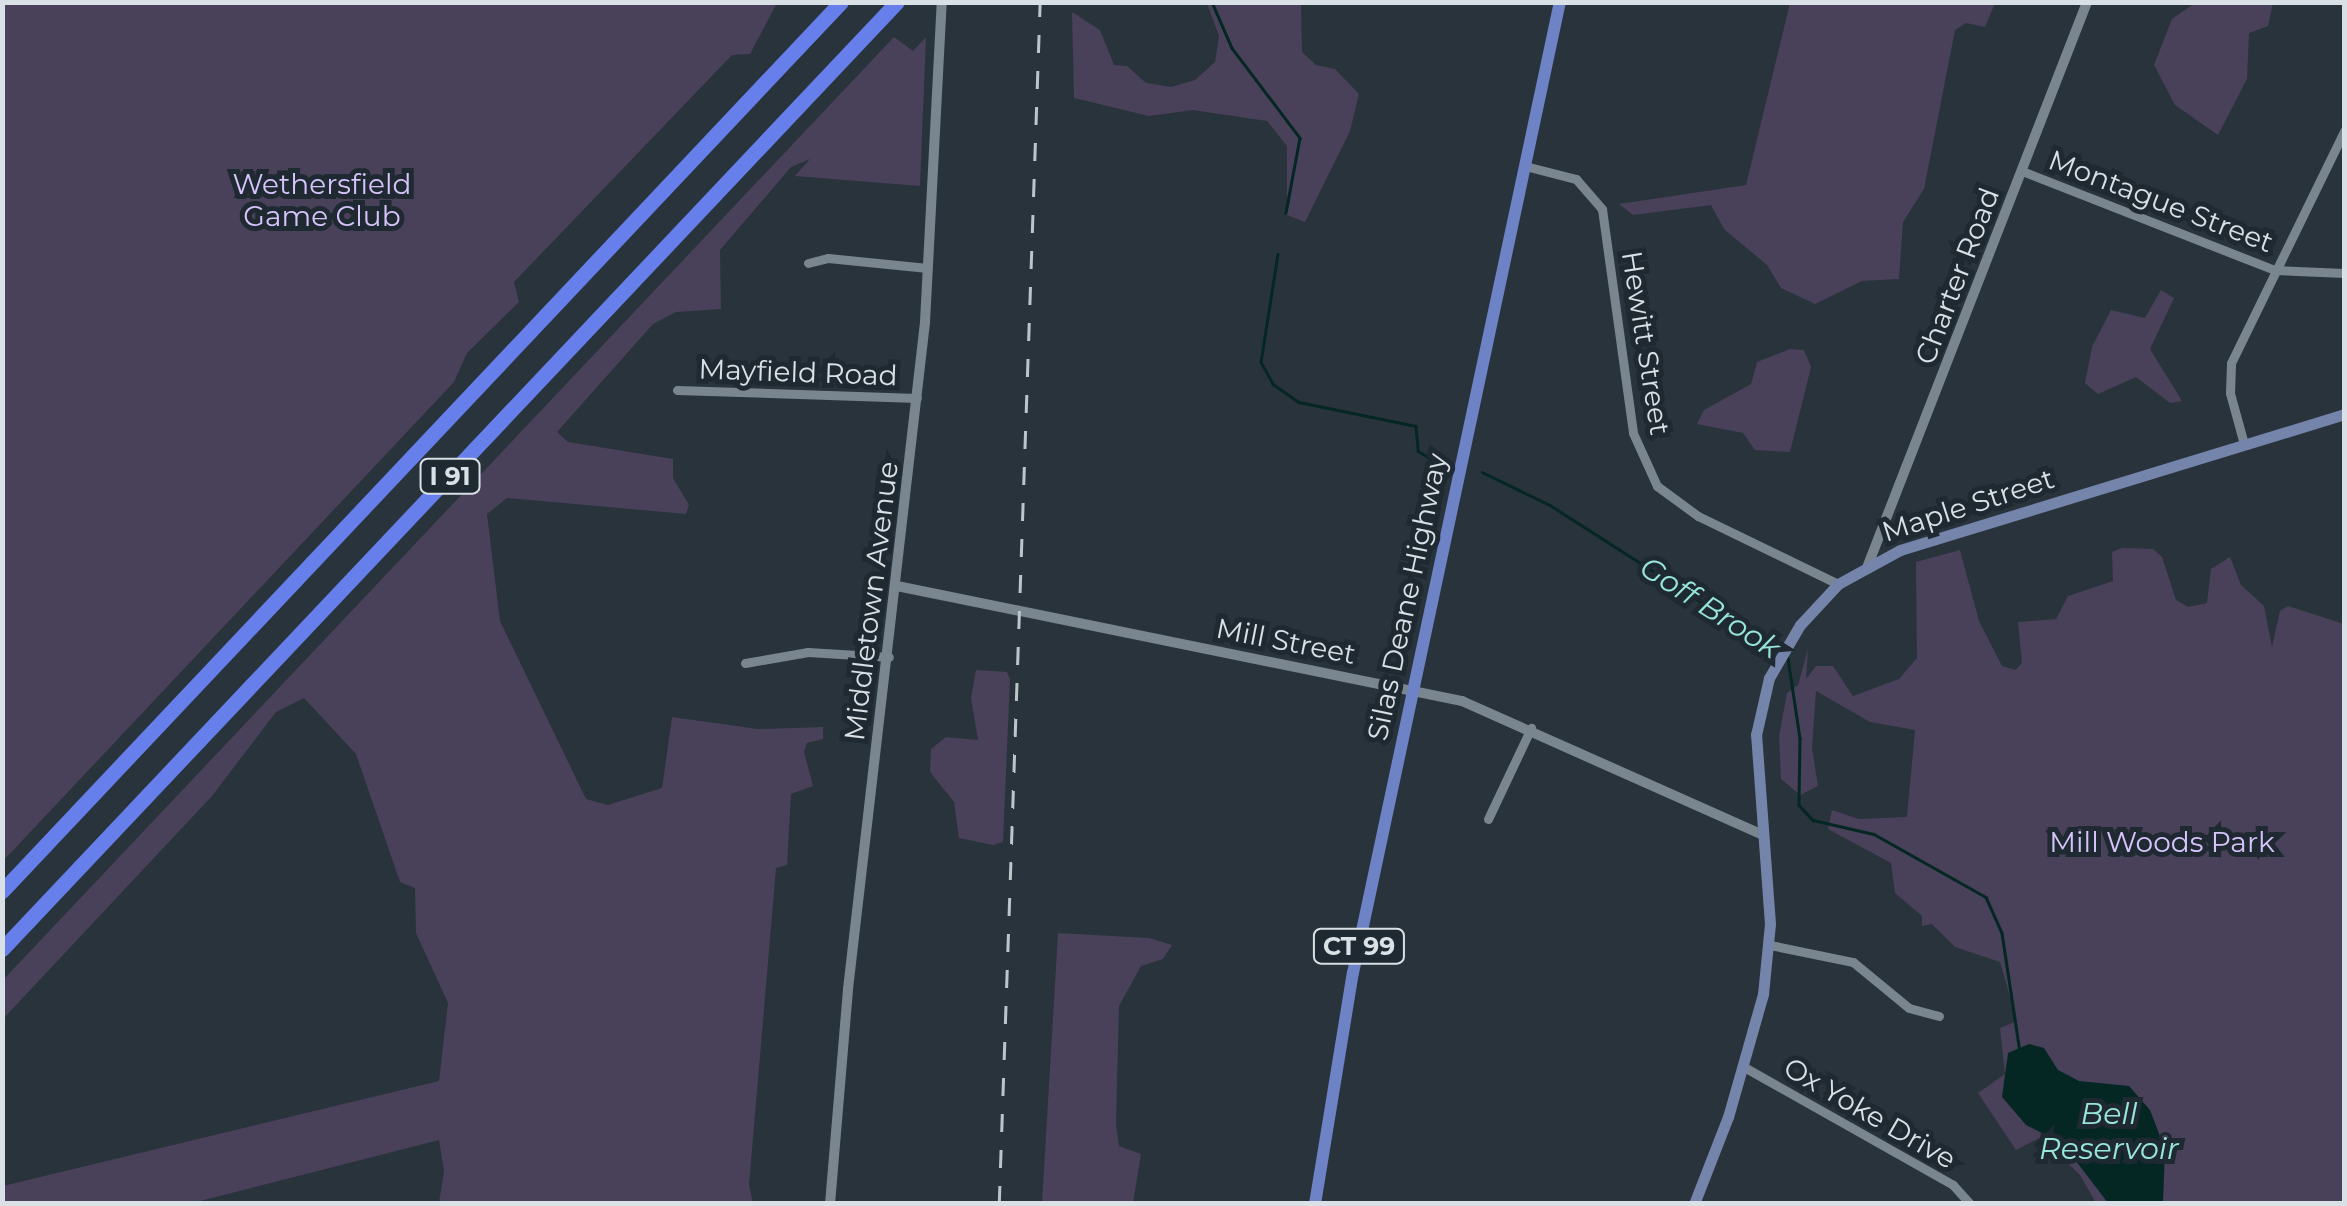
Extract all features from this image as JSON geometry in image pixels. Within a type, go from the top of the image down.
[{"type":"highway","name":"I 91","points":[[2,890],[841,2]]},
{"type":"highway","name":"I 91","points":[[2,950],[897,2]]},
{"type":"main road","name":"Silas Deane Highway","points":[[1314,1204],[1339,1041],[1560,2]]},
{"type":"main road","name":"Maple Street","points":[[1694,1204],[1744,1068],[1770,945],[1756,735],[1781,654],[1838,584],[1868,564],[2344,414]]},
{"type":"street","name":"Middletown Avenue","points":[[830,1204],[848,989],[917,398],[942,2]]},
{"type":"street","name":"Charter Road","points":[[1868,564],[2087,2]]},
{"type":"street","points":[[2244,444],[2230,393],[2231,363],[2344,131]]},
{"type":"street","name":"Hewitt Street","points":[[1525,166],[1576,179],[1602,208],[1634,433],[1657,486],[1698,516],[1838,584]]},
{"type":"street","name":"Montague Street","points":[[2022,171],[2274,270],[2344,273]]},
{"type":"street","points":[[808,263],[828,258],[928,268]]},
{"type":"street","name":"Mayfield Road","points":[[677,390],[917,398]]},
{"type":"street","name":"Mill Street","points":[[897,586],[1413,690],[1531,728],[1761,834]]},
{"type":"street","points":[[745,663],[808,652],[888,657]]},
{"type":"street","points":[[1488,818],[1531,728]]},
{"type":"street","points":[[1770,945],[1853,962],[1909,1008],[1939,1016]]},
{"type":"street","name":"Ox Yoke Drive","points":[[1744,1068],[1952,1185],[1970,1204]]},
{"type":"green space","name":"Wethersfield Game Club","points":[[3,2],[777,3],[750,54],[732,55],[514,282],[519,302],[467,353],[454,382],[3,861]]},
{"type":"green space","points":[[1207,3],[1301,3],[1302,52],[1316,65],[1335,69],[1359,94],[1350,131],[1305,222],[1287,215],[1287,146],[1267,121],[1193,110],[1149,116],[1074,98],[1072,12],[1100,30],[1114,65],[1127,66],[1146,83],[1171,87],[1195,80],[1215,62],[1219,36]]},
{"type":"green space","points":[[1790,3],[1995,3],[1985,27],[1966,23],[1955,30],[1924,189],[1903,222],[1899,279],[1862,281],[1815,304],[1781,288],[1767,265],[1724,229],[1711,205],[1633,215],[1619,204],[1746,185]]},
{"type":"green space","points":[[2195,3],[2273,3],[2268,26],[2249,33],[2247,79],[2218,135],[2175,105],[2154,65],[2172,19]]},
{"type":"green space","points":[[894,37],[913,51],[926,37],[920,186],[795,176],[810,159],[791,167],[720,250],[721,309],[676,312],[653,324],[557,432],[568,442],[673,459],[673,478],[689,505],[686,514],[507,498],[487,514],[500,621],[586,799],[608,805],[662,788],[672,717],[758,729],[823,727],[823,739],[807,743],[804,752],[813,786],[791,794],[787,865],[776,868],[749,1185],[753,1203],[439,1203],[444,1171],[439,1140],[192,1203],[3,1203],[3,1186],[439,1081],[448,1003],[416,933],[415,888],[400,882],[356,754],[304,698],[276,712],[212,796],[3,1019],[3,980]]},
{"type":"green space","points":[[2161,290],[2174,298],[2150,349],[2182,401],[2170,403],[2136,377],[2098,394],[2085,383],[2092,347],[2111,310],[2145,318]]},
{"type":"green space","points":[[1790,349],[1804,350],[1811,367],[1790,452],[1755,450],[1743,433],[1697,424],[1704,410],[1751,384],[1757,362]]},
{"type":"green space","name":"Mill Woods Park","points":[[2122,548],[2153,549],[2162,557],[2176,600],[2188,607],[2207,603],[2211,569],[2230,557],[2241,585],[2264,606],[2272,647],[2280,611],[2288,606],[2344,624],[2344,1203],[2096,1203],[2080,1175],[2041,1137],[2016,1150],[1978,1093],[2005,1074],[2000,1028],[2017,1021],[2000,962],[1955,947],[1932,924],[1922,926],[1922,916],[1895,893],[1891,863],[1828,829],[1832,810],[1859,819],[1907,817],[1915,730],[1870,722],[1816,691],[1812,748],[1818,786],[1800,795],[1781,779],[1779,736],[1787,693],[1798,685],[1808,649],[1806,679],[1816,666],[1833,666],[1853,696],[1899,679],[1917,658],[1916,562],[1960,550],[1979,621],[2002,666],[2015,670],[2022,663],[2018,622],[2056,619],[2068,596],[2113,581],[2112,552]]},
{"type":"green space","points":[[976,670],[1007,672],[1010,679],[1003,842],[993,845],[959,838],[954,802],[930,772],[931,749],[946,737],[978,740],[971,698]]},
{"type":"green space","points":[[1058,933],[1149,938],[1172,945],[1163,959],[1141,966],[1119,1006],[1119,1146],[1141,1154],[1133,1203],[1042,1203]]},
{"type":"water","name":"Bell Reservoir","points":[[2029,1044],[2044,1048],[2058,1070],[2079,1081],[2129,1086],[2150,1110],[2165,1149],[2163,1203],[2108,1203],[2063,1144],[2026,1125],[2002,1097],[2008,1053]]},
{"type":"waterway","name":"Goff Brook","points":[[1212,2],[1232,48],[1300,138],[1286,213]]},
{"type":"waterway","name":"Goff Brook","points":[[1278,254],[1261,362],[1273,384],[1299,402],[1416,426],[1418,451],[1438,463]]},
{"type":"waterway","name":"Goff Brook","points":[[1482,472],[1550,505],[1777,651]]},
{"type":"waterway","name":"Goff Brook","points":[[1788,658],[1800,738],[1799,805],[1813,820],[1874,834],[1986,897],[2002,933],[2020,1052]]},
{"type":"railway","points":[[999,1204],[1040,2]]}]
